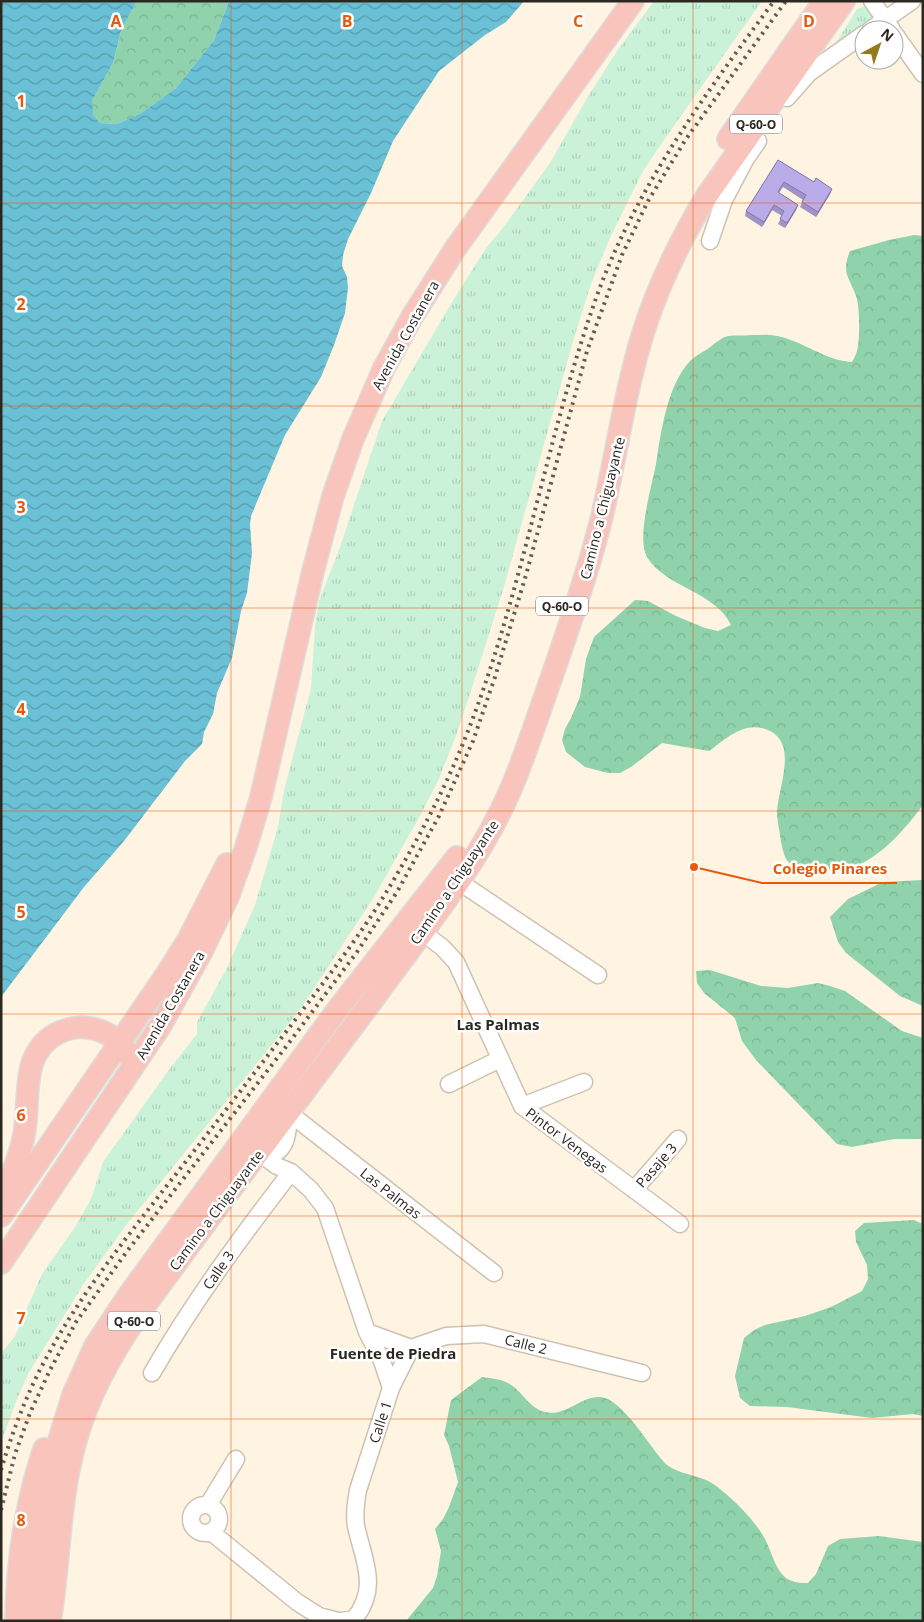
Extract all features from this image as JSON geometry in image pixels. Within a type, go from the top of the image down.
[{"type":"main road","name":"Avenida Costanera","points":[[1,1263],[8,1247],[132,1070],[182,988],[228,897],[257,813],[270,766],[279,718],[313,571],[333,496],[353,439],[384,368],[412,316],[455,249],[633,1]]},
{"type":"main road","name":"Camino a Chiguayante","points":[[42,1619],[17,1587],[29,1501],[39,1464],[63,1401],[119,1309],[363,975],[441,880],[462,850],[484,812],[506,763],[575,564],[592,499],[618,372],[634,316],[646,283],[665,242],[695,189],[824,1]]},
{"type":"main road","name":"Camino a Chiguayante","points":[[42,1619],[62,1516],[66,1483],[76,1440],[90,1401],[109,1361],[141,1311],[268,1153],[289,1113],[422,932],[458,881],[489,832],[509,793],[531,736],[583,586],[607,496],[637,355],[664,277],[684,235],[706,197],[844,1]]},
{"type":"main road","name":"Avenida Costanera","points":[[1,1216],[121,1044],[177,957],[211,898],[253,801],[279,718]]},
{"type":"main road","points":[[1,1200],[16,1166],[24,1136],[28,1114],[30,1069],[34,1058],[43,1044],[61,1032],[82,1027],[93,1028],[106,1033],[121,1044],[128,1054],[132,1070]]},
{"type":"main road","points":[[258,1119],[257,1138],[268,1153]]},
{"type":"street","points":[[872,1],[885,20]]},
{"type":"street","points":[[897,20],[912,1]]},
{"type":"street","points":[[710,241],[724,200],[738,173],[794,88],[809,73],[854,41]]},
{"type":"street","points":[[904,48],[923,74]]},
{"type":"street","points":[[458,881],[598,975]]},
{"type":"street","name":"Pintor Venegas","points":[[422,932],[442,947],[456,962],[522,1106],[680,1224]]},
{"type":"street","points":[[449,1084],[500,1059]]},
{"type":"street","points":[[522,1106],[584,1082]]},
{"type":"street","name":"Las Palmas","points":[[289,1113],[494,1273]]},
{"type":"street","name":"Pasaje 3","points":[[634,1190],[678,1139]]},
{"type":"street","name":"Calle 1","points":[[268,1153],[277,1166],[291,1172],[311,1190],[325,1208],[367,1332],[382,1361],[391,1388],[358,1490],[355,1508],[356,1524],[368,1568],[368,1588],[361,1611],[354,1619],[342,1621]]},
{"type":"street","name":"Calle 3","points":[[152,1373],[218,1268],[291,1172]]},
{"type":"street","points":[[367,1332],[410,1348],[391,1388]]},
{"type":"street","name":"Calle 2","points":[[410,1348],[446,1336],[484,1334],[642,1373]]},
{"type":"street","points":[[208,1505],[236,1459]]},
{"type":"street","points":[[208,1505],[215,1510],[219,1518],[217,1526],[211,1532],[204,1533],[198,1531],[193,1526],[191,1520],[196,1508],[208,1505]]},
{"type":"street","points":[[211,1532],[297,1602],[319,1616],[338,1621]]},
{"type":"green space","points":[[137,1],[229,1],[214,40],[176,88],[141,113],[117,124],[100,123],[92,115],[92,101],[113,63],[121,31]]},
{"type":"green space","points":[[654,1],[762,1],[643,171],[609,240],[591,284],[574,338],[503,590],[470,694],[438,781],[374,897],[299,1011],[127,1224],[83,1285],[28,1374],[1,1443],[1,1354],[15,1336],[42,1274],[75,1227],[91,1199],[103,1162],[197,1034],[197,1022],[226,970],[255,905],[278,827],[284,790],[311,688],[315,626],[319,601],[339,550],[382,421],[486,248],[550,163],[587,98],[617,51]]},
{"type":"green space","points":[[870,5],[876,16],[870,20],[854,20],[854,32],[834,46],[857,9]]},
{"type":"green space","points":[[914,235],[923,236],[923,805],[885,848],[866,861],[856,866],[844,868],[806,869],[792,865],[787,860],[783,851],[777,812],[785,756],[783,746],[770,731],[753,727],[745,729],[730,736],[709,751],[662,743],[631,767],[620,773],[608,773],[585,767],[566,752],[562,740],[580,697],[586,659],[594,637],[635,600],[648,601],[676,616],[705,628],[718,631],[731,625],[714,604],[666,576],[655,567],[647,557],[644,548],[643,538],[646,512],[666,410],[670,396],[682,371],[694,357],[721,339],[731,336],[777,336],[796,342],[824,355],[852,362],[858,346],[859,323],[857,301],[846,270],[850,251]]},
{"type":"green space","points":[[923,880],[923,1006],[900,996],[846,953],[838,942],[830,917],[848,899],[883,882]]},
{"type":"green space","points":[[710,970],[761,986],[788,988],[818,983],[830,986],[845,991],[902,1031],[923,1038],[923,1139],[894,1139],[852,1147],[837,1144],[756,1060],[742,1041],[735,1018],[704,993],[697,983],[696,971]]},
{"type":"green space","points":[[914,1220],[923,1224],[923,1416],[913,1414],[872,1418],[787,1407],[750,1406],[740,1398],[735,1376],[744,1338],[754,1330],[765,1325],[805,1316],[831,1307],[862,1291],[868,1279],[867,1265],[856,1242],[855,1231],[864,1223]]},
{"type":"green space","points":[[482,1377],[508,1383],[539,1410],[548,1413],[564,1410],[593,1397],[609,1400],[618,1406],[636,1425],[668,1466],[710,1482],[736,1503],[759,1529],[779,1570],[784,1576],[798,1583],[808,1583],[816,1574],[828,1546],[840,1539],[879,1536],[923,1542],[923,1621],[406,1621],[433,1588],[441,1551],[435,1529],[449,1507],[458,1482],[449,1446],[444,1435],[451,1400]]},
{"type":"water","points":[[1,1],[137,1],[121,31],[113,63],[92,101],[93,115],[100,123],[117,124],[141,113],[176,88],[214,40],[229,1],[524,1],[506,22],[485,35],[439,71],[393,141],[371,193],[348,239],[342,266],[347,277],[348,288],[345,313],[321,377],[285,435],[251,516],[252,553],[247,593],[241,611],[232,658],[217,693],[213,714],[204,732],[202,744],[185,761],[124,841],[84,887],[1,997]]},
{"type":"building","points":[[778,160],[814,182],[816,178],[832,189],[818,212],[802,202],[806,195],[784,182],[778,192],[798,205],[787,223],[780,219],[784,211],[774,205],[764,222],[746,211]]},
{"type":"railway","points":[[1,1470],[16,1425],[34,1381],[61,1331],[119,1248],[352,944],[387,891],[428,818],[456,760],[484,688],[517,578],[576,358],[610,262],[629,222],[672,146],[774,1]]},
{"type":"railway","points":[[1,1510],[15,1454],[30,1413],[50,1370],[76,1322],[128,1250],[357,952],[397,892],[439,816],[473,741],[495,677],[526,575],[587,351],[622,255],[648,201],[686,139],[786,1]]},
{"type":"place","name":"Colegio Pinares","points":[[694,867]]},
{"type":"district","name":"Las Palmas","points":[[498,1024]]},
{"type":"district","name":"Fuente de Piedra","points":[[393,1353]]}]
